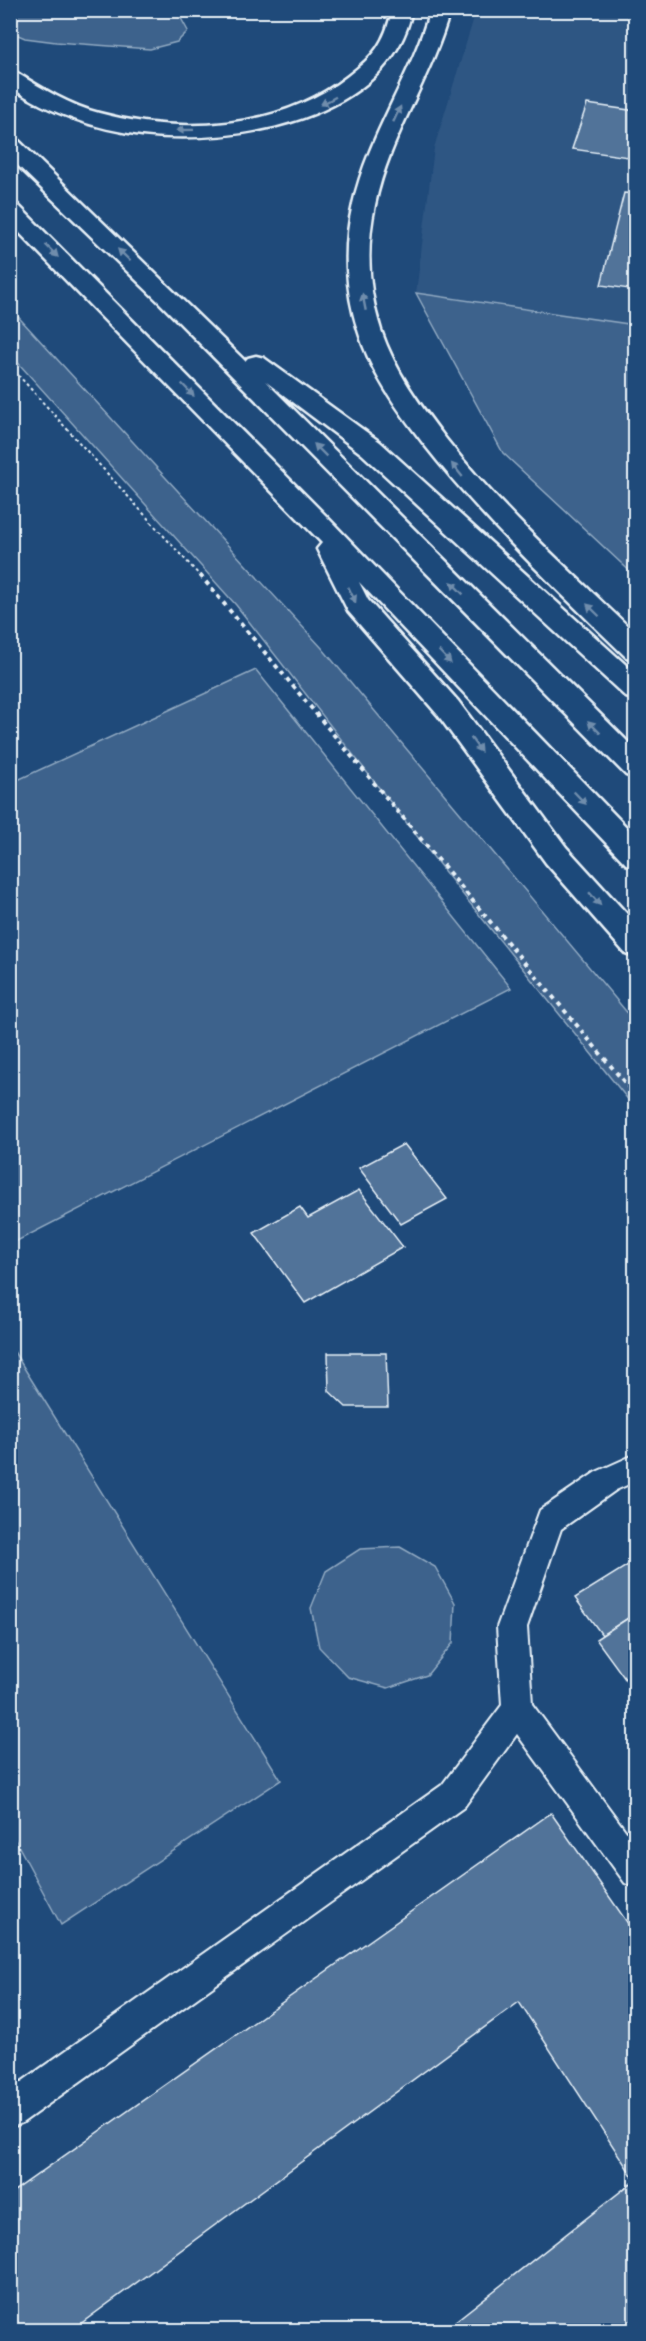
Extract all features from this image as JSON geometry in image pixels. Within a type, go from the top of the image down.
[{"type":"highway","points":[[10,77],[57,107],[94,119],[168,130],[244,127],[301,113],[329,101],[359,81],[380,59],[395,37],[402,10]]},
{"type":"highway","points":[[440,10],[424,63],[381,147],[368,186],[359,227],[358,269],[376,350],[408,405],[471,487],[555,573],[636,650]]},
{"type":"highway","points":[[10,145],[166,296],[636,768]]},
{"type":"highway","points":[[10,210],[318,523],[636,856]]},
{"type":"highway","points":[[166,296],[371,448],[636,690]]},
{"type":"highway","points":[[318,523],[357,605],[448,708],[556,855],[636,945]]},
{"type":"lane","points":[[636,1467],[606,1481],[550,1520],[512,1627],[516,1709],[636,1872]]},
{"type":"lane","points":[[10,2110],[453,1796],[516,1709]]},
{"type":"path","points":[[10,366],[229,608],[636,1096]]},
{"type":"shaded area","points":[[10,11],[177,11],[188,31],[177,42],[150,49],[56,42],[25,38],[11,32]]},
{"type":"shaded area","points":[[476,11],[635,11],[635,325],[416,293],[434,148]]},
{"type":"shaded area","points":[[416,293],[635,325],[635,576],[503,453]]},
{"type":"shaded area","points":[[11,309],[322,648],[635,1022],[635,1108],[456,886],[236,605],[11,355]]},
{"type":"shaded area","points":[[256,670],[511,988],[11,1244],[11,783]]},
{"type":"shaded area","points":[[11,1347],[281,1780],[61,1925],[11,1832]]},
{"type":"shaded area","points":[[400,1547],[435,1567],[455,1603],[453,1643],[427,1675],[388,1688],[348,1677],[319,1647],[311,1608],[326,1571],[360,1549]]},
{"type":"building","points":[[587,104],[636,111],[635,158],[572,149]]},
{"type":"building","points":[[624,193],[636,194],[636,290],[601,285]]},
{"type":"building","points":[[404,1144],[447,1199],[401,1224],[359,1168]]},
{"type":"building","points":[[359,1190],[403,1247],[305,1303],[254,1233],[300,1207],[308,1218]]},
{"type":"building","points":[[328,1353],[386,1353],[388,1407],[346,1407],[329,1391]]},
{"type":"building","points":[[636,1560],[636,1613],[602,1635],[575,1598]]},
{"type":"building","points":[[636,1613],[636,1694],[596,1639]]},
{"type":"building","points":[[551,1813],[636,1935],[636,2330],[444,2330],[635,2180],[519,2002],[72,2330],[22,2330],[10,2308],[10,2194]]}]
